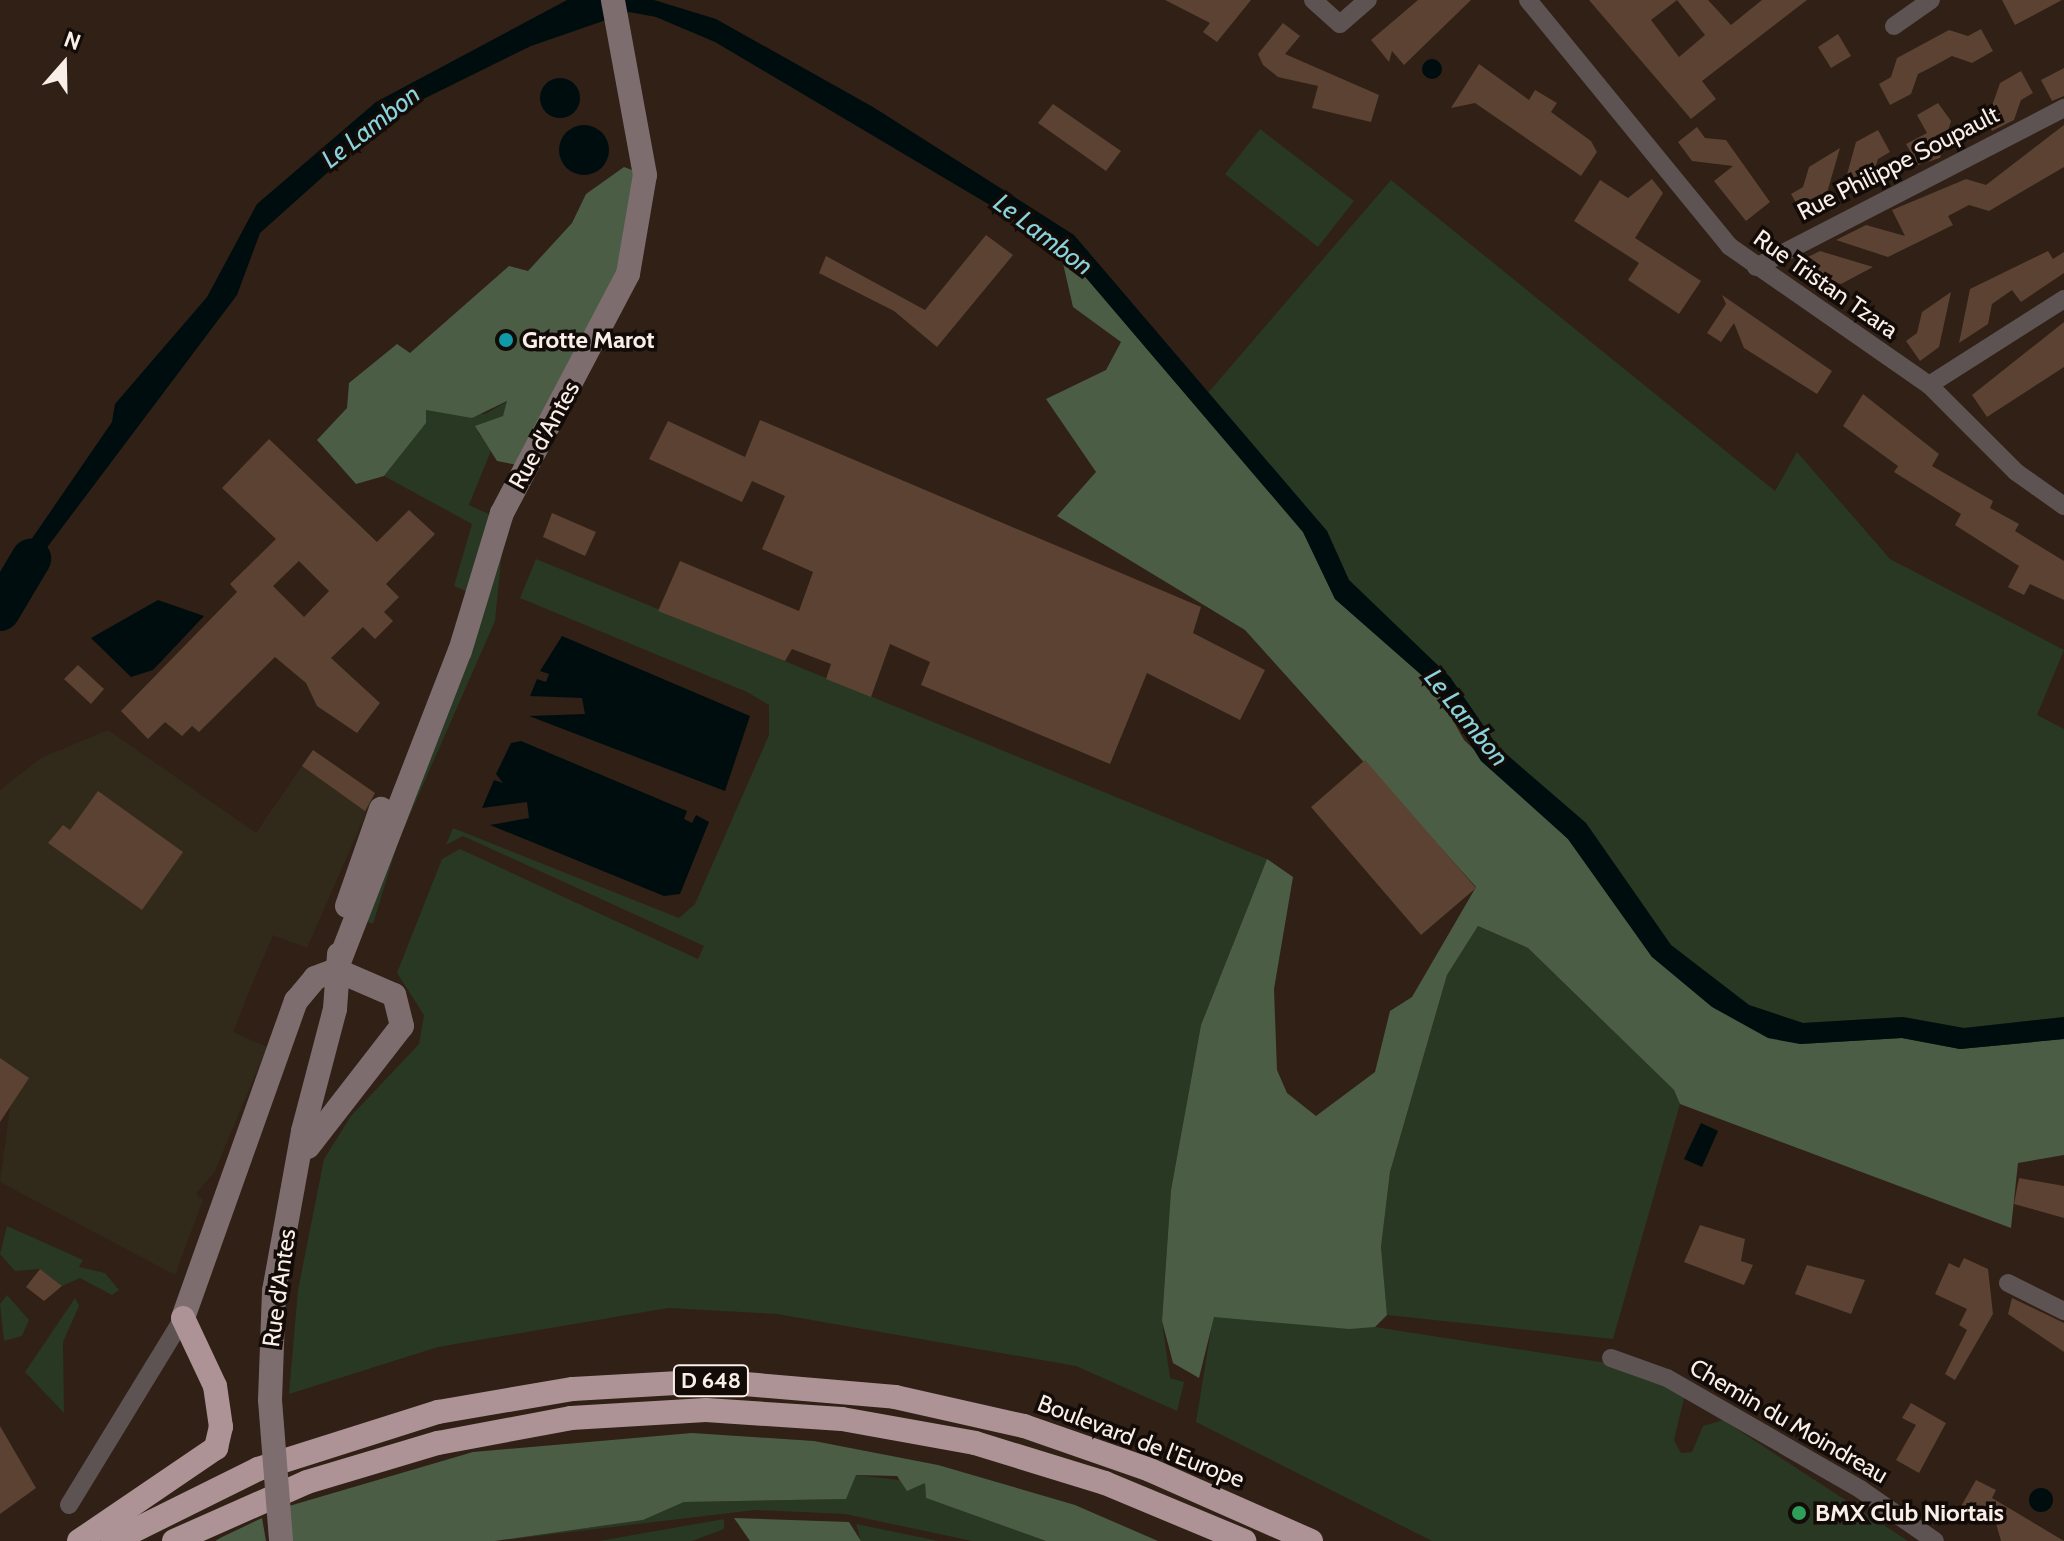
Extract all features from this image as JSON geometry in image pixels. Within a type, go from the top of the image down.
[{"type":"highway","points":[[79,1541],[216,1448],[221,1427],[215,1386],[183,1318]]},
{"type":"highway","name":"Boulevard de l'Europe","points":[[113,1541],[258,1469],[392,1424],[526,1395],[710,1381],[880,1395],[1024,1426],[1150,1470],[1311,1541]]},
{"type":"highway","name":"D 648","points":[[174,1541],[307,1482],[438,1443],[571,1418],[706,1410],[842,1419],[975,1443],[1105,1483],[1244,1541]]},
{"type":"street","name":"Rue d'Antes","points":[[281,1541],[270,1400],[271,1316],[297,1176],[335,1009],[336,970],[355,872],[381,810],[408,772],[460,651],[522,466],[609,321],[632,261],[645,175],[613,0]]},
{"type":"street","points":[[1313,0],[1340,24],[1368,0]]},
{"type":"street","name":"Rue Tristan Tzara","points":[[1528,0],[1703,219],[1756,267],[1929,385],[2016,472],[2064,506]]},
{"type":"street","points":[[1894,26],[1931,0]]},
{"type":"street","name":"Rue Philippe Soupault","points":[[1756,267],[2064,108]]},
{"type":"street","points":[[1929,385],[2064,299]]},
{"type":"street","name":"Rue d'Antes","points":[[297,1176],[317,1128],[402,1026],[394,995],[336,970]]},
{"type":"street","points":[[69,1505],[183,1318],[304,987],[336,970]]},
{"type":"street","points":[[288,1033],[310,1007],[335,1009]]},
{"type":"street","points":[[2008,1283],[2064,1311]]},
{"type":"street","name":"Chemin du Moindreau","points":[[1611,1358],[1679,1385],[1860,1489],[1935,1541]]},
{"type":"shaded area","points":[[108,730],[256,833],[313,750],[375,793],[307,948],[273,935],[248,994],[233,1032],[267,1047],[215,1171],[196,1194],[203,1200],[175,1275],[0,1182],[10,1108],[0,1101],[0,790],[41,758]]},
{"type":"green space","points":[[1260,129],[1354,201],[1318,247],[1225,174]]},
{"type":"green space","points":[[624,167],[645,175],[636,248],[522,466],[497,461],[475,426],[503,416],[507,401],[472,418],[426,410],[426,423],[384,476],[356,484],[317,440],[347,408],[349,383],[397,344],[410,353],[509,266],[528,271],[572,223],[586,194]]},
{"type":"green space","points":[[1391,180],[1775,491],[1797,452],[1890,559],[2064,650],[2037,715],[2064,729],[2064,1017],[1964,1028],[1903,1017],[1803,1023],[1749,1005],[1671,945],[1586,823],[1498,747],[1450,677],[1349,580],[1327,531],[1207,394]]},
{"type":"green space","points":[[1059,246],[1303,532],[1335,599],[1434,686],[1464,740],[1568,839],[1652,957],[1800,1044],[1902,1038],[1960,1049],[2064,1039],[2064,1155],[2018,1163],[2011,1228],[1680,1104],[1674,1090],[1528,948],[1478,926],[1447,975],[1390,1172],[1381,1247],[1387,1315],[1375,1327],[1349,1329],[1214,1317],[1199,1378],[1173,1363],[1162,1321],[1171,1190],[1201,1025],[1267,859],[1293,877],[1274,989],[1277,1070],[1287,1093],[1316,1116],[1375,1072],[1390,1011],[1412,997],[1476,887],[1245,630],[1057,516],[1096,472],[1046,399],[1106,370],[1121,342],[1073,307]]},
{"type":"green space","points":[[508,401],[503,416],[478,433],[492,448],[469,505],[495,517],[468,592],[454,586],[472,524],[384,476],[426,423],[426,410],[485,414]]},
{"type":"green space","points":[[502,551],[495,621],[398,842],[373,924],[366,921]]},
{"type":"green space","points":[[536,559],[1267,859],[1201,1025],[1171,1190],[1162,1321],[1170,1378],[1184,1382],[1177,1411],[1076,1366],[777,1314],[668,1308],[438,1347],[289,1394],[298,1290],[324,1159],[351,1116],[419,1044],[424,1015],[397,973],[442,859],[460,849],[698,959],[704,946],[463,836],[446,845],[453,828],[679,918],[695,904],[769,735],[769,705],[747,692],[520,598]]},
{"type":"green space","points":[[1478,926],[1528,948],[1674,1090],[1680,1104],[1613,1339],[1387,1315],[1381,1247],[1390,1172],[1447,975]]},
{"type":"green space","points":[[7,1226],[83,1260],[79,1267],[105,1273],[119,1290],[112,1295],[80,1278],[62,1286],[40,1269],[15,1271],[0,1254]]},
{"type":"green space","points":[[7,1295],[29,1320],[22,1336],[4,1341],[0,1304]]},
{"type":"green space","points":[[75,1298],[79,1306],[63,1342],[64,1413],[25,1372]]},
{"type":"green space","points":[[1249,1316],[1375,1327],[1607,1363],[1685,1394],[1674,1440],[1681,1453],[1692,1452],[1703,1426],[1723,1420],[1908,1541],[1432,1541],[1196,1422],[1213,1317]]},
{"type":"green space","points":[[692,1433],[814,1441],[938,1465],[1075,1505],[1158,1541],[1046,1541],[926,1498],[925,1483],[907,1491],[897,1476],[856,1475],[846,1499],[684,1502],[643,1520],[495,1541],[292,1541],[289,1506],[473,1452]]},
{"type":"green space","points":[[856,1475],[925,1483],[926,1498],[1046,1541],[972,1541],[845,1514],[755,1510],[495,1541],[643,1520],[684,1502],[835,1499]]},
{"type":"green space","points":[[262,1518],[266,1541],[215,1541],[222,1537]]},
{"type":"green space","points":[[734,1518],[849,1522],[861,1541],[750,1541]]},
{"type":"green space","points":[[724,1519],[724,1529],[692,1541],[599,1541]]},
{"type":"green space","points":[[856,1524],[939,1541],[861,1541]]},
{"type":"water","points":[[567,0],[654,0],[716,19],[873,107],[1074,235],[1327,531],[1349,580],[1450,677],[1498,747],[1586,823],[1671,945],[1749,1005],[1803,1023],[1903,1017],[1964,1028],[2064,1017],[2064,1039],[1960,1049],[1902,1038],[1800,1044],[1768,1038],[1712,1007],[1652,957],[1568,839],[1481,761],[1434,686],[1335,599],[1303,532],[1059,246],[715,42],[656,17],[629,12],[531,46],[393,114],[260,233],[237,295],[0,610],[0,585],[112,422],[115,404],[207,297],[257,204],[376,102]]},
{"type":"water","points":[[1432,59],[1439,62],[1442,69],[1439,76],[1432,79],[1425,76],[1422,69],[1425,62]]},
{"type":"water","points":[[560,78],[574,84],[580,98],[574,112],[560,118],[546,112],[540,98],[546,84]]},
{"type":"water","points":[[584,125],[602,132],[609,150],[602,168],[584,175],[566,168],[559,150],[566,132]]},
{"type":"water","points":[[158,600],[204,616],[153,670],[131,677],[91,638]]},
{"type":"water","points":[[562,636],[750,716],[725,791],[529,716],[585,714],[582,698],[530,696],[537,679],[546,682],[549,674],[540,671]]},
{"type":"water","points":[[521,741],[687,811],[684,819],[692,823],[696,815],[709,822],[680,894],[664,896],[490,825],[529,818],[527,802],[482,808],[494,780],[503,783],[496,774],[511,743]]},
{"type":"water","points":[[1701,1123],[1718,1131],[1702,1167],[1684,1159]]},
{"type":"water","points":[[2041,1488],[2050,1491],[2053,1500],[2050,1509],[2041,1512],[2032,1509],[2029,1500],[2032,1491]]},
{"type":"building","points":[[1165,0],[1251,0],[1217,42],[1203,32],[1210,23]]},
{"type":"building","points":[[1418,0],[1471,0],[1404,65],[1392,51],[1389,62],[1371,40]]},
{"type":"building","points":[[1589,0],[1677,0],[1708,0],[1731,25],[1762,0],[1807,0],[1702,81],[1716,99],[1691,119]],"holes":[[[1677,0],[1705,35],[1679,57],[1651,20]]]},
{"type":"building","points":[[2002,0],[2062,0],[2015,25]]},
{"type":"building","points":[[1283,23],[1300,36],[1285,54],[1379,95],[1371,122],[1312,108],[1318,86],[1278,77],[1263,65],[1258,54]]},
{"type":"building","points":[[1981,29],[1993,51],[1972,63],[1952,56],[1918,74],[1911,94],[1890,105],[1879,84],[1891,77],[1897,58],[1949,30],[1968,36]]},
{"type":"building","points":[[1838,34],[1851,56],[1831,68],[1818,47]]},
{"type":"building","points":[[1479,64],[1529,100],[1535,90],[1557,103],[1551,112],[1591,141],[1597,152],[1581,176],[1475,103],[1451,108]]},
{"type":"building","points":[[2064,68],[2064,96],[2052,101],[2041,80]]},
{"type":"building","points":[[2021,71],[2033,93],[2021,100],[2014,120],[1992,131],[1981,110],[1993,103],[2000,83]]},
{"type":"building","points":[[1938,103],[1951,121],[1940,158],[1918,165],[1906,144],[1927,133],[1917,115]]},
{"type":"building","points":[[1053,104],[1121,151],[1106,171],[1038,123]]},
{"type":"building","points":[[2064,125],[2064,167],[1989,211],[1969,205],[1948,216],[1953,225],[1888,257],[1836,240],[1866,225],[1905,236],[1892,210],[1966,179],[1986,185]]},
{"type":"building","points":[[1697,127],[1705,138],[1726,140],[1770,202],[1746,221],[1714,181],[1733,166],[1692,161],[1678,142]]},
{"type":"building","points":[[1878,130],[1890,152],[1878,159],[1871,179],[1841,196],[1856,142]]},
{"type":"building","points":[[1840,148],[1824,203],[1803,215],[1791,194],[1803,187],[1809,167]]},
{"type":"building","points":[[1652,179],[1663,193],[1635,238],[1701,281],[1679,314],[1628,280],[1639,263],[1574,221],[1600,180],[1628,198]]},
{"type":"building","points":[[986,235],[1013,255],[937,347],[894,311],[819,273],[826,256],[925,310]]},
{"type":"building","points":[[1820,251],[1873,267],[1841,284],[1822,278],[1810,284],[1798,262]]},
{"type":"building","points":[[2048,251],[2053,259],[2064,252],[2064,273],[2021,302],[2012,290],[1992,304],[1988,324],[1959,343],[1970,289]]},
{"type":"building","points":[[1951,292],[1939,347],[1920,361],[1906,341],[1917,333],[1922,312]]},
{"type":"building","points":[[1722,295],[1832,371],[1817,394],[1744,348],[1734,323],[1721,342],[1707,333],[1726,304]]},
{"type":"building","points":[[2064,322],[2064,367],[1987,417],[1972,395]]},
{"type":"building","points":[[1863,394],[1939,454],[1932,466],[1993,501],[1990,508],[2019,524],[2015,531],[2064,561],[2064,600],[2030,584],[2024,595],[2008,587],[2019,566],[1955,525],[1961,514],[1894,472],[1898,466],[1843,426]]},
{"type":"building","points":[[760,420],[1201,607],[1193,633],[1265,670],[1240,720],[1147,673],[1110,764],[921,685],[930,662],[890,644],[871,697],[826,679],[831,664],[792,649],[785,661],[658,611],[680,561],[799,611],[813,572],[762,549],[785,496],[752,481],[742,502],[649,459],[668,421],[745,457]]},
{"type":"building","points":[[269,439],[377,542],[409,510],[435,534],[386,584],[399,597],[384,612],[393,621],[375,639],[363,627],[331,658],[380,703],[357,733],[317,706],[306,683],[275,657],[199,732],[192,726],[182,736],[165,722],[148,739],[121,711],[237,592],[230,584],[276,539],[222,488]],"holes":[[[299,561],[329,591],[304,617],[273,586]]]},
{"type":"building","points":[[552,513],[596,532],[585,556],[543,537]]},
{"type":"building","points":[[78,665],[104,689],[91,704],[64,679]]},
{"type":"building","points":[[313,750],[375,793],[365,811],[302,766]]},
{"type":"building","points":[[1365,760],[1476,888],[1421,935],[1311,807]]},
{"type":"building","points":[[98,791],[183,852],[142,910],[48,843],[63,825],[70,830]]},
{"type":"building","points":[[0,1058],[29,1078],[0,1122]]},
{"type":"building","points":[[2019,1178],[2064,1186],[2064,1218],[2014,1204]]},
{"type":"building","points":[[1700,1225],[1745,1239],[1741,1261],[1753,1265],[1744,1285],[1684,1262]]},
{"type":"building","points":[[1964,1258],[1988,1269],[1993,1314],[1955,1380],[1945,1374],[1967,1330],[1959,1325],[1967,1309],[1935,1294],[1949,1263],[1959,1268]]},
{"type":"building","points":[[1807,1265],[1865,1280],[1851,1314],[1795,1294]]},
{"type":"building","points":[[40,1269],[62,1286],[44,1301],[26,1287]]},
{"type":"building","points":[[2012,1298],[2064,1323],[2064,1352],[2008,1314]]},
{"type":"building","points":[[1911,1403],[1946,1423],[1919,1473],[1896,1460],[1916,1425],[1902,1418]]},
{"type":"building","points":[[0,1426],[36,1488],[0,1514]]},
{"type":"building","points":[[1976,1480],[1996,1490],[1992,1498],[2064,1541],[2001,1541],[1990,1502],[1980,1520],[1959,1510]]},
{"type":"waterway","name":"Le Lambon","points":[[0,611],[31,559]]},
{"type":"place","name":"Grotte Marot","points":[[506,340]]},
{"type":"place","name":"BMX Club Niortais","points":[[1799,1513]]}]
